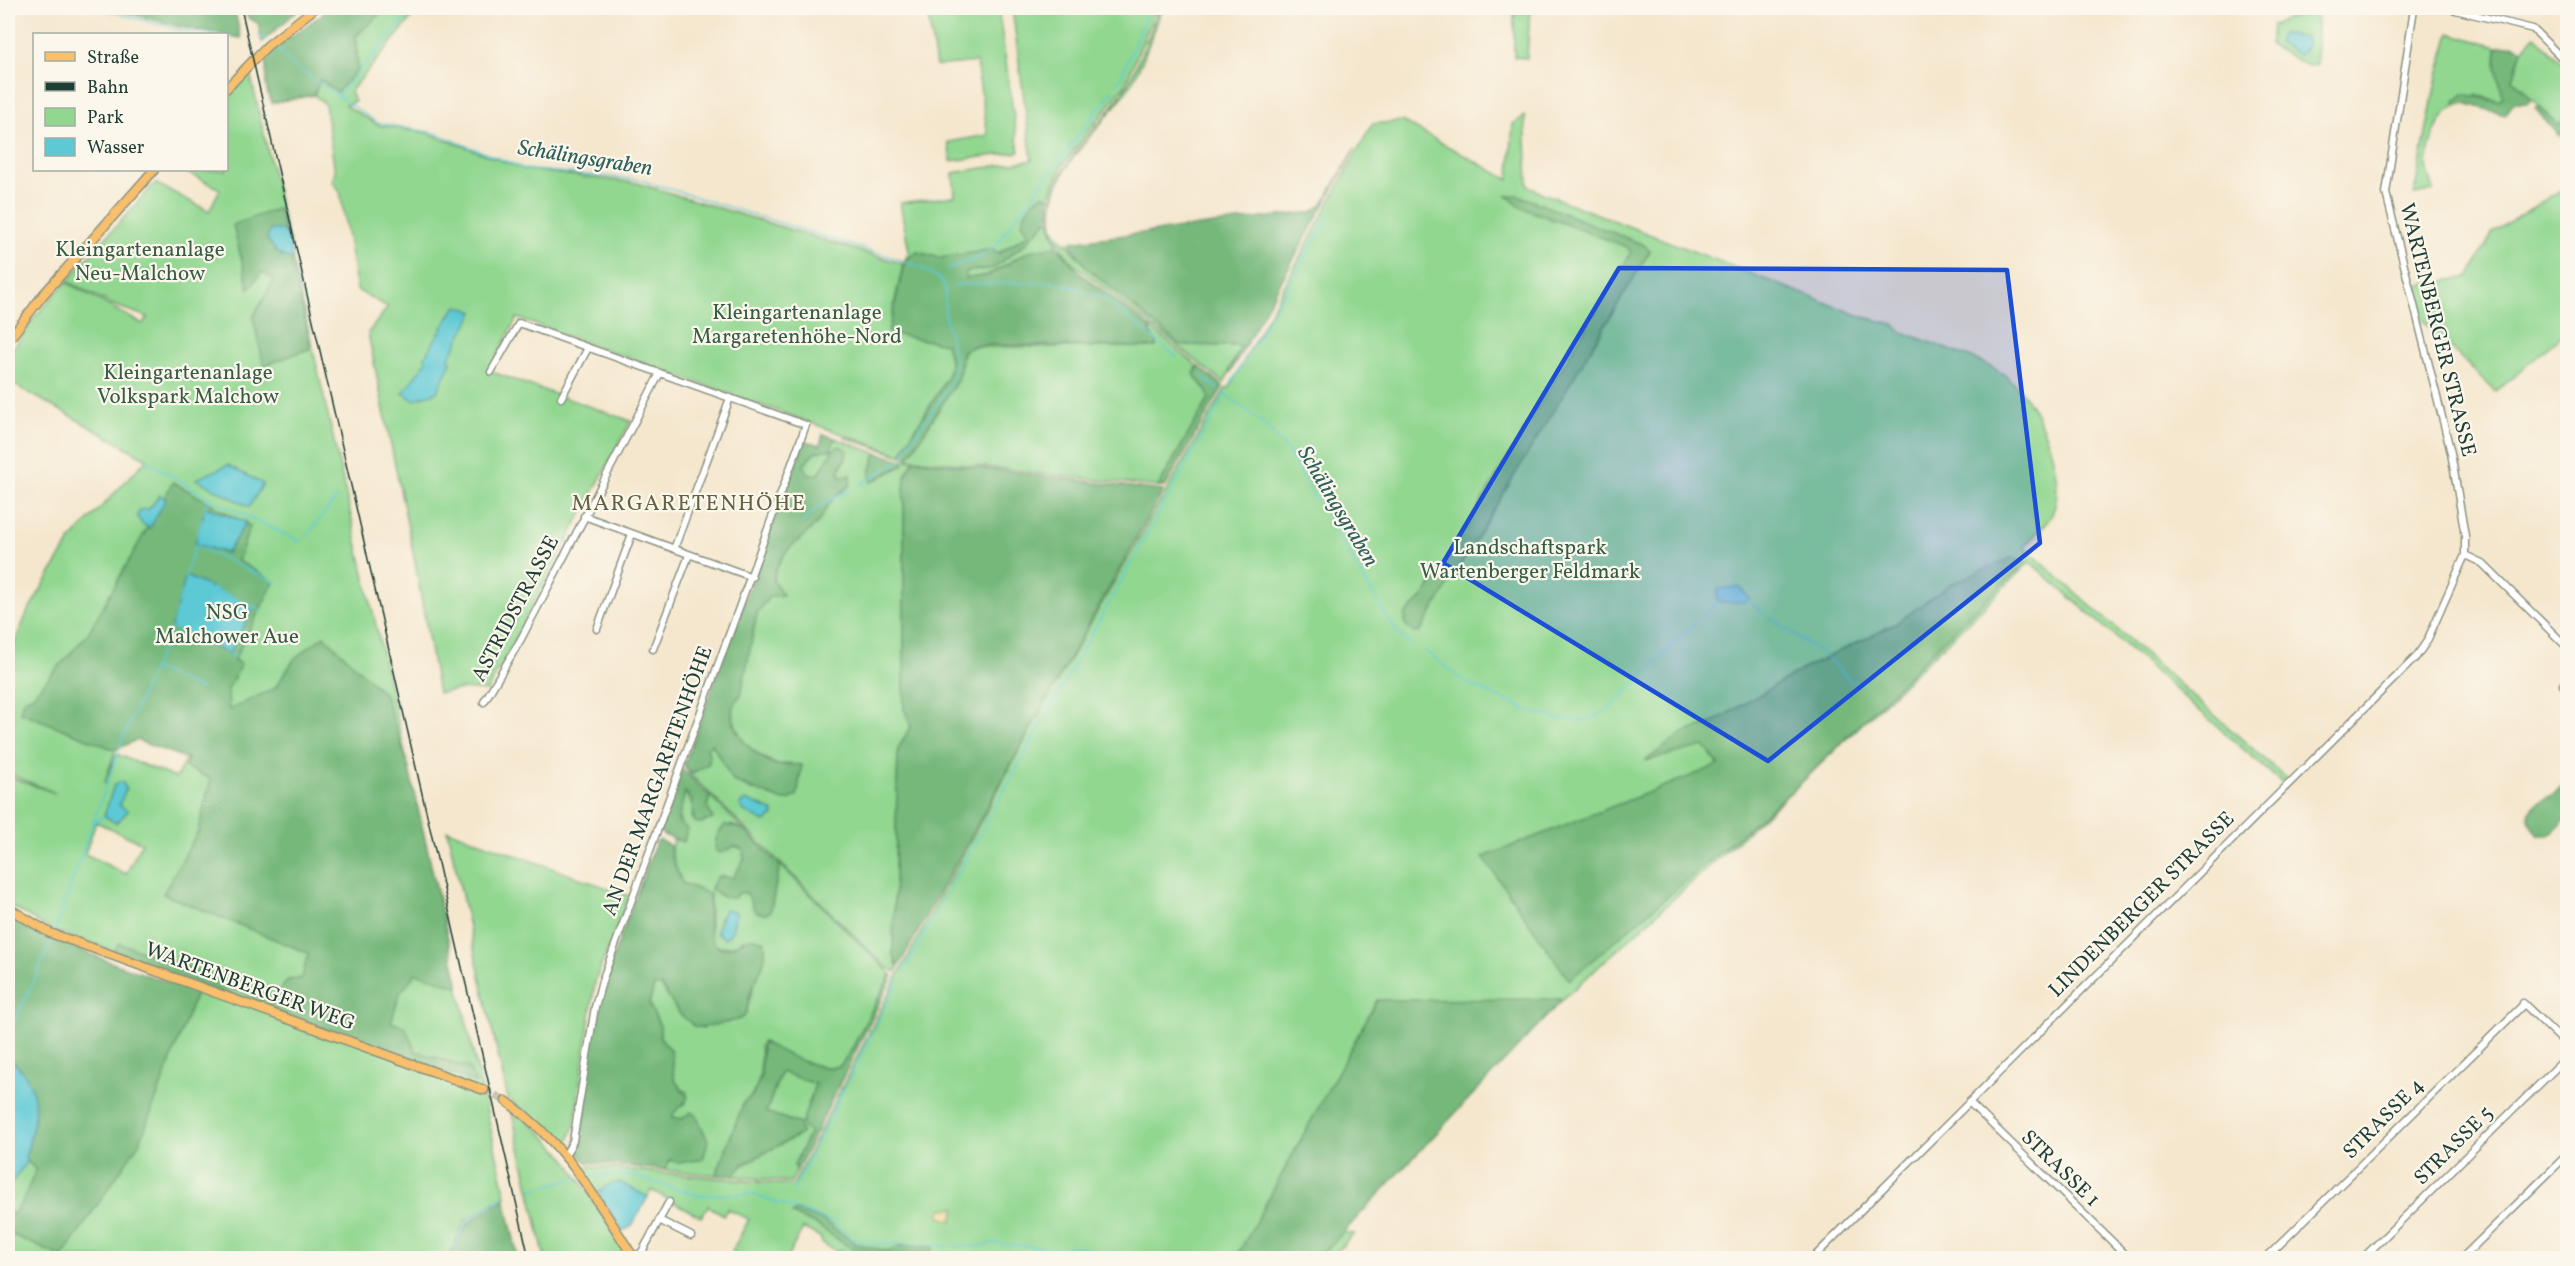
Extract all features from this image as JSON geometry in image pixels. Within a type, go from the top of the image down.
[{"type":"main road","points":[[228,86],[267,46],[315,8]]},
{"type":"main road","points":[[8,341],[43,295],[153,171]]},
{"type":"main road","name":"WARTENBERGER WEG","points":[[8,909],[50,933],[484,1090]]},
{"type":"main road","points":[[506,1101],[540,1127],[566,1154],[634,1258]]},
{"type":"street","name":"WARTENBERGER STRASSE","points":[[2414,8],[2386,193],[2453,460],[2464,527],[2465,555]]},
{"type":"street","points":[[2447,8],[2533,29],[2562,57]]},
{"type":"street","points":[[491,372],[519,323],[730,398],[674,549]]},
{"type":"street","points":[[561,398],[588,348]]},
{"type":"street","name":"ASTRIDSTRASSE","points":[[484,702],[518,645],[660,373]]},
{"type":"street","name":"AN DER MARGARETENHÖHE","points":[[566,1154],[573,1141],[595,1007],[602,981],[806,425],[730,398]]},
{"type":"street","points":[[584,516],[752,577]]},
{"type":"street","points":[[597,629],[632,534]]},
{"type":"street","points":[[653,649],[689,555]]},
{"type":"street","points":[[2465,555],[2482,563],[2568,648]]},
{"type":"street","name":"LINDENBERGER STRASSE","points":[[1812,1258],[2416,657],[2427,641],[2465,555]]},
{"type":"street","name":"STRASSE 4","points":[[2266,1258],[2523,1003],[2568,1046]]},
{"type":"street","name":"STRASSE 5","points":[[2363,1258],[2568,1056]]},
{"type":"street","name":"STRASSE 1","points":[[1969,1102],[2129,1258]]},
{"type":"street","points":[[2462,1258],[2568,1154]]},
{"type":"street","points":[[634,1258],[642,1252],[669,1202]]},
{"type":"street","points":[[659,1220],[691,1236]]},
{"type":"street","points":[[2564,1258],[2568,1255]]},
{"type":"highlighted area","points":[[1619,268],[2007,270],[2040,543],[1768,761],[1443,563]]},
{"type":"green space","points":[[111,8],[134,8],[151,13],[175,8],[234,8],[241,38],[228,36],[228,33],[214,33],[181,27]]},
{"type":"green space","points":[[245,8],[300,8],[262,42],[258,23],[248,18]]},
{"type":"green space","points":[[331,8],[381,8],[383,11],[355,37],[358,69],[337,92],[320,80],[314,95],[272,103],[266,84],[265,55]]},
{"type":"green space","name":"Kleingartenanlage Margaretenhöhe-Nord","points":[[381,8],[420,8],[350,92],[355,101],[345,105],[378,125],[428,133],[527,170],[637,183],[903,264],[888,333],[946,344],[950,358],[948,375],[943,385],[901,455],[517,318],[489,371],[631,421],[487,691],[462,689],[438,693],[415,562],[368,333],[388,307],[357,290],[340,191],[332,181],[335,172],[325,104],[314,95],[320,80],[358,53],[355,37],[383,11]]},
{"type":"green space","points":[[927,8],[998,8],[1019,152],[951,161],[948,142],[988,135],[976,62],[936,66]]},
{"type":"green space","points":[[1012,8],[1157,8],[1124,86],[1062,166],[1049,197],[1043,195],[1030,233],[999,253],[993,250],[941,258],[917,252],[905,260],[909,251],[900,203],[955,196],[953,173],[1032,160]]},
{"type":"green space","points":[[1160,8],[1162,8],[1144,56],[1131,84],[1079,150],[1058,185],[1053,204],[1053,225],[1056,233],[1074,253],[1180,345],[1242,346],[1224,383],[1074,264],[1056,239],[1050,216],[1053,194],[1063,172],[1077,151],[1111,109],[1125,88],[1140,59]]},
{"type":"green space","points":[[1514,8],[1530,8],[1527,58],[1514,57]]},
{"type":"green space","points":[[2317,8],[2317,64],[2308,66],[2270,45],[2272,25]]},
{"type":"green space","points":[[2450,33],[2497,47],[2496,67],[2503,97],[2498,101],[2476,95],[2455,101],[2456,106],[2444,115],[2436,131],[2428,156],[2427,166],[2434,191],[2414,195],[2435,86]]},
{"type":"green space","points":[[2535,36],[2567,67],[2567,117],[2558,126],[2513,79],[2522,49]]},
{"type":"green space","points":[[2513,45],[2522,49],[2513,79],[2531,99],[2528,103],[2514,103],[2505,115],[2465,103],[2456,106],[2455,101],[2463,94],[2498,101],[2503,97],[2496,67],[2497,47]]},
{"type":"green space","points":[[250,73],[506,1196],[465,1221],[448,1258],[8,1258],[8,913],[181,1030],[200,979],[53,931],[8,904],[8,776],[55,793],[8,773],[8,658],[28,611],[72,538],[147,459],[8,381],[8,356],[34,318],[66,282],[142,324],[148,317],[113,305],[67,281],[155,183],[209,211],[220,189],[184,171],[228,171],[228,97]],"holes":[[[124,735],[186,758],[176,778],[116,754],[104,785],[115,750]],[[96,822],[142,843],[126,874],[85,854]]]},
{"type":"green space","points":[[2538,105],[2558,126],[2567,117],[2567,138],[2557,134],[2535,108]]},
{"type":"green space","name":"Landschaftspark Wartenberger Feldmark","points":[[1525,116],[1528,185],[1535,190],[1863,317],[1894,324],[1900,331],[1991,367],[2015,384],[2037,417],[2046,436],[2056,477],[2057,495],[2051,517],[2024,547],[2287,779],[2282,783],[2030,562],[1801,783],[1563,999],[1338,1232],[1354,1234],[1330,1258],[855,1258],[840,1249],[838,1252],[822,1243],[820,1237],[803,1228],[787,1258],[734,1258],[736,1254],[732,1251],[749,1219],[727,1209],[724,1215],[708,1206],[701,1217],[651,1190],[648,1197],[622,1184],[611,1185],[596,1194],[582,1171],[590,1166],[793,1185],[899,973],[1041,710],[1225,389],[1229,388],[1372,124],[1402,121],[1509,180],[1513,124]]},
{"type":"green space","points":[[1355,149],[1230,373],[1229,370],[1241,346],[1180,345],[1086,267],[1069,242],[1312,212],[1323,204]]},
{"type":"green space","points":[[2567,186],[2567,331],[2496,392],[2423,321],[2414,286],[2469,277],[2493,232]]},
{"type":"green space","points":[[1043,195],[1049,197],[1048,219],[1026,243],[993,268],[966,272],[965,278],[988,276],[1029,251],[1057,246],[1080,273],[1151,328],[1150,333],[1157,342],[1156,347],[975,345],[963,351],[958,379],[908,458],[844,437],[901,455],[948,375],[950,361],[946,344],[888,333],[905,260],[917,252],[941,258],[993,249],[999,253],[1029,234],[1022,223],[1025,214],[1029,206]]},
{"type":"green space","points":[[1518,195],[1644,245],[1650,251],[1420,632],[1414,633],[1405,624],[1405,615],[1425,595],[1631,253],[1627,247],[1522,208],[1507,196]]},
{"type":"green space","points":[[279,208],[311,348],[264,366],[253,317],[274,280],[262,272],[249,289],[233,225]]},
{"type":"green space","points":[[1048,219],[1057,246],[1025,254],[988,274],[965,278],[966,272],[994,268],[1026,243]]},
{"type":"green space","points":[[1151,328],[1199,367],[1196,368],[1196,377],[1209,398],[1158,487],[908,458],[961,366],[963,351],[970,347],[1155,347],[1150,333]]},
{"type":"green space","points":[[1199,367],[1223,386],[1165,487],[1158,487],[1209,398],[1207,391],[1194,373]]},
{"type":"green space","points":[[823,434],[835,438],[831,450],[814,453],[804,466],[809,475],[819,474],[833,450],[840,446],[848,451],[839,470],[841,478],[850,474],[850,485],[833,499],[819,521],[781,559],[773,580],[783,595],[769,597],[757,613],[741,695],[734,704],[732,714],[739,734],[764,759],[777,765],[802,765],[797,796],[789,800],[781,800],[733,781],[712,744],[707,747],[710,759],[707,765],[690,774],[684,765],[804,441],[820,445]]},
{"type":"green space","points":[[835,438],[876,453],[870,473],[871,482],[900,467],[903,460],[914,460],[905,476],[904,493],[904,708],[911,726],[898,749],[893,953],[898,967],[896,972],[886,967],[690,774],[709,763],[707,747],[713,743],[733,781],[753,791],[791,763],[777,765],[751,749],[738,731],[732,707],[741,694],[757,613],[769,597],[776,569],[785,551],[811,529],[829,503],[850,485],[850,475],[841,478],[839,470],[847,457],[840,446],[833,450],[819,474],[809,475],[804,466],[814,453],[831,450]],"holes":[[[742,802],[763,806],[774,813],[742,809]]]},
{"type":"green space","points":[[876,453],[903,460],[904,464],[871,482],[870,473]]},
{"type":"green space","points":[[914,460],[1163,491],[898,967],[893,953],[898,749],[911,726],[904,708],[904,493],[905,476]]},
{"type":"green space","name":"NSG Malchower Aue","points":[[173,482],[250,526],[238,561],[274,582],[234,660],[241,664],[228,689],[229,710],[275,688],[295,658],[324,636],[385,695],[408,765],[459,987],[416,973],[400,993],[391,1022],[405,1027],[416,1051],[469,1068],[476,1083],[113,954],[119,943],[274,997],[288,980],[302,978],[308,953],[163,894],[198,831],[211,779],[185,767],[188,759],[136,740],[115,750],[20,712],[23,700],[33,695],[87,635]]},
{"type":"green space","points":[[2013,557],[2027,562],[1973,611],[1801,783],[1569,980],[1483,857],[1719,765],[1704,746],[1645,761],[1683,733],[1708,725],[1803,669],[1893,625],[1951,584]]},
{"type":"green space","points":[[682,769],[710,796],[707,806],[713,819],[700,823],[694,822],[692,800],[685,792],[678,821],[687,829],[684,842],[663,835],[660,831]]},
{"type":"green space","points":[[2567,782],[2567,818],[2549,835],[2538,835],[2529,820],[2531,810]]},
{"type":"green space","points":[[685,792],[693,807],[692,819],[707,806],[710,796],[743,829],[731,825],[727,850],[734,846],[744,849],[742,864],[733,879],[718,876],[739,893],[747,893],[765,914],[770,912],[780,865],[891,974],[849,1054],[840,1066],[812,1064],[789,1056],[764,1042],[760,1045],[758,1084],[744,1102],[716,1175],[665,1170],[670,1160],[700,1160],[681,1119],[672,1117],[675,1109],[686,1103],[687,1092],[678,1087],[673,1079],[671,1051],[660,1037],[660,1026],[649,1004],[654,986],[661,985],[678,1012],[702,1028],[746,1014],[754,984],[744,939],[733,947],[716,946],[710,938],[710,894],[682,883],[671,849],[674,839],[684,841],[678,814]],"holes":[[[736,914],[730,935],[717,934],[720,917]]]},
{"type":"green space","points":[[725,825],[743,829],[780,865],[770,912],[765,914],[755,912],[747,893],[739,893],[734,898],[723,897],[710,889],[718,876],[733,878],[744,859],[743,849],[734,846],[721,853],[716,851],[717,837]]},
{"type":"green space","points":[[447,830],[629,896],[595,982],[574,1126],[569,1141],[565,1145],[538,1120],[508,1099]]},
{"type":"green space","points":[[660,840],[670,846],[682,883],[710,894],[709,929],[715,944],[721,948],[730,947],[750,938],[759,939],[765,942],[765,959],[749,995],[746,1014],[740,1019],[728,1022],[695,1027],[678,1012],[661,986],[654,986],[649,1004],[660,1026],[660,1037],[671,1051],[674,1079],[688,1097],[672,1117],[681,1119],[691,1112],[697,1117],[708,1141],[703,1159],[679,1163],[670,1160],[665,1170],[587,1162],[574,1151],[596,1013],[606,976],[656,842]]},
{"type":"green space","points":[[8,913],[53,938],[100,958],[197,991],[140,1142],[62,1257],[8,1233],[8,1212],[13,1214],[22,1202],[36,1170],[25,1159],[35,1117],[20,1069],[8,1058]]},
{"type":"green space","points":[[891,974],[893,976],[797,1170],[794,1165],[810,1132],[805,1130],[802,1123],[815,1084],[781,1072],[766,1112],[800,1124],[801,1134],[743,1164],[733,1176],[716,1175],[744,1102],[753,1095],[761,1076],[762,1042],[811,1064],[840,1066],[849,1054]]},
{"type":"green space","points":[[1563,999],[1319,1258],[1236,1258],[1377,1000]]},
{"type":"green space","points":[[781,1071],[816,1084],[802,1123],[810,1132],[794,1165],[797,1170],[791,1182],[733,1176],[753,1159],[801,1134],[800,1124],[766,1113]]},
{"type":"green space","points":[[511,1109],[542,1133],[567,1160],[630,1258],[545,1258]]},
{"type":"green space","points":[[505,1199],[518,1258],[450,1258],[468,1223]]},
{"type":"green space","points":[[797,1211],[821,1219],[856,1244],[887,1251],[900,1246],[932,1247],[933,1250],[875,1258],[872,1253],[852,1249],[818,1226],[792,1214]]},
{"type":"sand","points":[[956,1208],[952,1221],[939,1217],[942,1209]]},
{"type":"water","points":[[2281,33],[2305,38],[2307,46],[2299,55],[2278,43]]},
{"type":"water","points":[[270,230],[282,230],[289,238],[293,259],[280,255],[275,250],[267,238]]},
{"type":"water","points":[[458,306],[474,312],[449,358],[451,362],[437,392],[414,400],[403,393],[426,362],[425,356]]},
{"type":"water","points":[[228,465],[263,484],[249,507],[196,479]]},
{"type":"water","points":[[160,495],[166,499],[150,528],[142,524],[137,516],[140,510],[149,509]]},
{"type":"water","points":[[206,507],[246,522],[227,553],[195,544]]},
{"type":"water","points":[[186,576],[254,607],[229,654],[171,628]]},
{"type":"water","points":[[1739,587],[1749,598],[1745,602],[1720,603],[1717,599],[1718,589]]},
{"type":"water","points":[[119,782],[123,783],[126,789],[119,805],[128,811],[116,823],[104,816],[114,785]]},
{"type":"water","points":[[745,800],[772,811],[774,815],[765,822],[745,812],[740,805]]},
{"type":"water","points":[[725,909],[736,912],[732,931],[725,939],[716,931]]},
{"type":"water","points":[[8,1058],[28,1080],[33,1092],[34,1117],[25,1159],[27,1161],[8,1188]]},
{"type":"water","points":[[619,1182],[648,1197],[631,1227],[623,1231],[598,1193],[608,1185]]},
{"type":"waterway","name":"Schälingsgraben","points":[[98,8],[183,31],[206,33]]},
{"type":"waterway","points":[[337,97],[414,8]]},
{"type":"waterway","points":[[1118,84],[1150,8]]},
{"type":"waterway","name":"Schälingsgraben","points":[[259,37],[267,39]]},
{"type":"waterway","name":"Schälingsgraben","points":[[276,48],[295,67],[378,123],[435,133],[525,169],[641,180],[910,263],[931,273],[942,282],[945,288],[945,309],[954,355],[954,373],[946,392],[903,456]]},
{"type":"waterway","points":[[948,269],[980,257],[994,247],[1113,90]]},
{"type":"waterway","points":[[1231,384],[1330,214]]},
{"type":"waterway","name":"Schälingsgraben","points":[[954,285],[1056,282],[1103,298],[1177,357]]},
{"type":"waterway","name":"Schälingsgraben","points":[[1201,375],[1219,390]]},
{"type":"waterway","points":[[903,972],[1226,393]]},
{"type":"waterway","name":"Schälingsgraben","points":[[1225,394],[1264,424],[1289,453],[1383,611],[1399,635],[1412,645]]},
{"type":"waterway","points":[[146,460],[208,498],[302,542]]},
{"type":"waterway","points":[[859,485],[900,461]]},
{"type":"waterway","points":[[802,522],[819,506],[850,490]]},
{"type":"waterway","points":[[306,537],[337,497]]},
{"type":"waterway","points":[[204,514],[208,498]]},
{"type":"waterway","points":[[197,537],[202,519]]},
{"type":"waterway","points":[[185,578],[195,545]]},
{"type":"waterway","points":[[196,546],[277,583]]},
{"type":"waterway","points":[[212,588],[263,611]]},
{"type":"waterway","points":[[178,604],[182,591]]},
{"type":"waterway","name":"Schälingsgraben","points":[[1746,600],[1762,612]]},
{"type":"waterway","name":"Schälingsgraben","points":[[1701,618],[1718,601]]},
{"type":"waterway","points":[[173,624],[177,608]]},
{"type":"waterway","name":"Schälingsgraben","points":[[1769,617],[1828,658],[1850,681],[1865,684]]},
{"type":"waterway","name":"Schälingsgraben","points":[[1424,650],[1465,682],[1531,712],[1564,720],[1588,720],[1612,707],[1695,623]]},
{"type":"waterway","points":[[93,823],[123,738],[171,628]]},
{"type":"waterway","points":[[172,628],[198,640]]},
{"type":"waterway","points":[[237,636],[247,640]]},
{"type":"waterway","points":[[202,642],[211,646]]},
{"type":"waterway","points":[[230,654],[237,657]]},
{"type":"waterway","points":[[155,669],[201,689]]},
{"type":"waterway","points":[[55,930],[93,823],[104,816]]},
{"type":"waterway","points":[[8,1036],[51,940]]},
{"type":"waterway","points":[[797,1183],[899,979]]},
{"type":"waterway","points":[[585,1176],[630,1175],[696,1195],[752,1194],[832,1222],[853,1239],[864,1243],[948,1246]]},
{"type":"waterway","points":[[531,1190],[575,1178]]},
{"type":"waterway","points":[[793,1190],[796,1186]]},
{"type":"waterway","points":[[454,1249],[468,1220],[505,1197]]},
{"type":"waterway","points":[[953,1246],[976,1247],[994,1243],[1059,1249],[1071,1246],[1138,1258]]},
{"type":"tunnel","points":[[484,1090],[506,1101]]},
{"type":"railway","points":[[241,8],[529,1258]]},
{"type":"district","name":"MARGARETENHÖHE","points":[[689,504]]},
{"type":"park label","name":"Kleingartenanlage Neu-Malchow","points":[[140,262]]},
{"type":"park label","name":"Kleingartenanlage Volkspark Malchow","points":[[188,385]]}]
